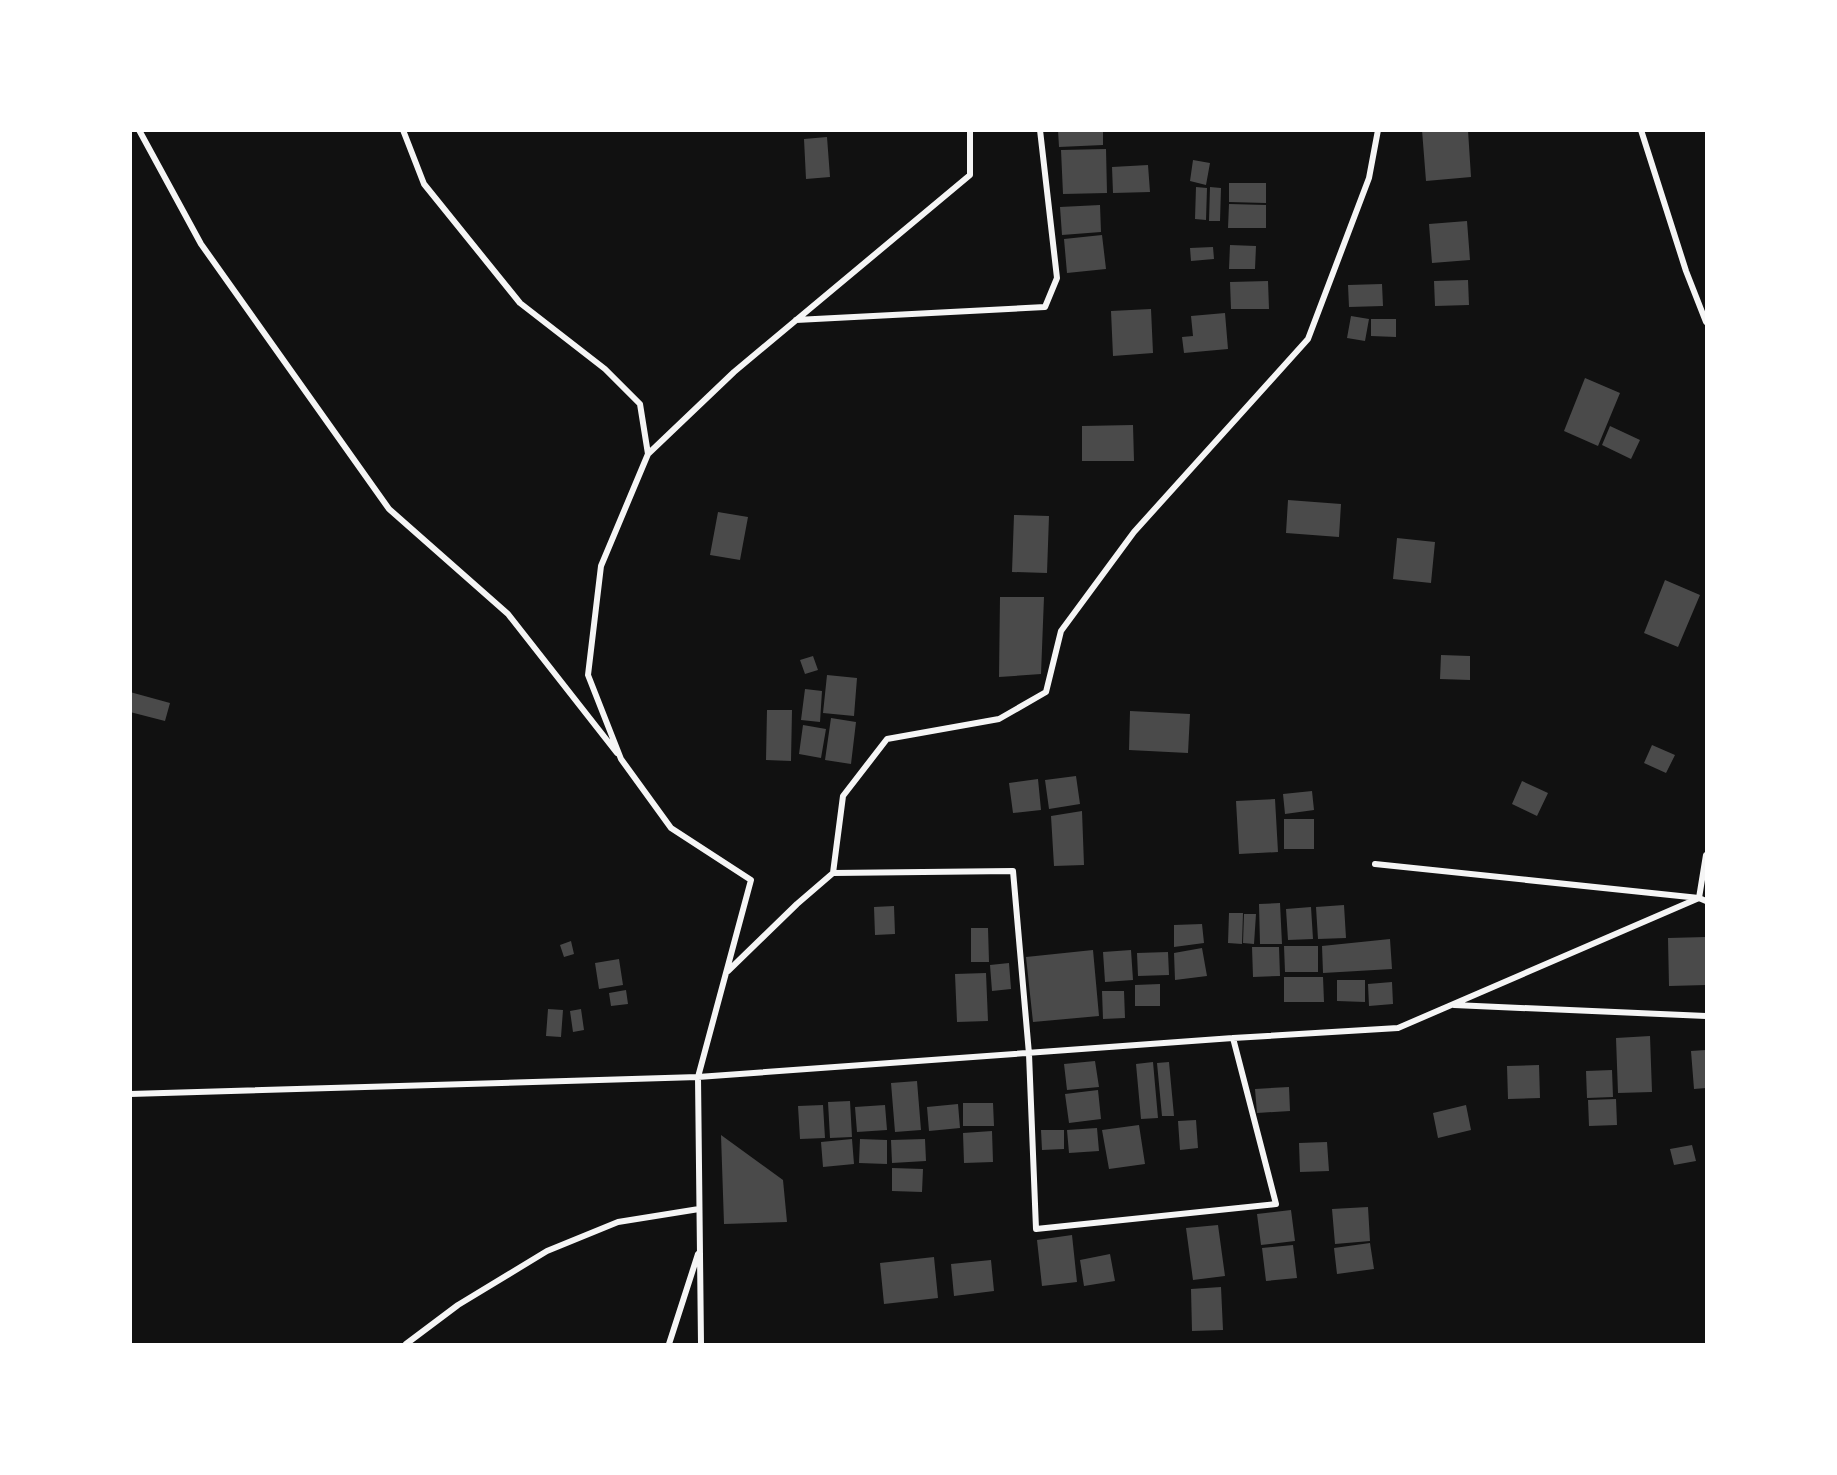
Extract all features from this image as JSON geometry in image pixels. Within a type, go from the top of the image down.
[{"type":"street","points":[[139,130],[201,244],[389,509],[508,614],[621,759],[671,828],[751,879],[728,972],[698,1077],[701,1344]]},
{"type":"street","points":[[403,130],[424,184],[520,303],[605,369],[640,404],[648,454]]},
{"type":"street","points":[[621,759],[588,675],[601,566],[648,454],[734,372],[970,175],[970,130]]},
{"type":"street","points":[[795,321],[1045,307],[1057,278],[1040,130]]},
{"type":"street","points":[[833,873],[843,796],[887,740],[999,719],[1046,692],[1061,631],[1134,532],[1308,339],[1369,178],[1378,130]]},
{"type":"street","points":[[1641,130],[1686,271],[1707,322]]},
{"type":"street","points":[[1699,898],[1707,855]]},
{"type":"street","points":[[1375,864],[1699,898],[1707,901]]},
{"type":"street","points":[[728,972],[797,904],[833,873],[1013,871],[1029,1054],[1036,1229],[1275,1204],[1233,1038]]},
{"type":"street","points":[[130,1094],[698,1077],[1398,1028],[1699,898]]},
{"type":"street","points":[[1450,1005],[1707,1016]]},
{"type":"street","points":[[406,1344],[458,1305],[547,1251],[618,1222],[699,1209]]},
{"type":"street","points":[[669,1344],[700,1246]]},
{"type":"building","points":[[1058,130],[1103,130],[1103,145],[1059,147]]},
{"type":"building","points":[[1422,130],[1468,130],[1471,177],[1426,181]]},
{"type":"building","points":[[827,137],[830,177],[806,179],[804,139]]},
{"type":"building","points":[[1106,149],[1107,193],[1063,194],[1061,150]]},
{"type":"building","points":[[1193,160],[1210,163],[1206,185],[1190,181]]},
{"type":"building","points":[[1148,165],[1150,192],[1113,193],[1112,167]]},
{"type":"building","points":[[1229,183],[1266,183],[1266,203],[1229,202]]},
{"type":"building","points":[[1196,187],[1207,188],[1206,220],[1195,219]]},
{"type":"building","points":[[1210,187],[1221,188],[1220,221],[1209,221]]},
{"type":"building","points":[[1229,204],[1266,205],[1266,228],[1228,228]]},
{"type":"building","points":[[1100,205],[1101,232],[1062,235],[1060,207]]},
{"type":"building","points":[[1467,221],[1470,260],[1432,263],[1429,224]]},
{"type":"building","points":[[1102,235],[1106,269],[1067,273],[1064,239]]},
{"type":"building","points":[[1230,245],[1256,246],[1255,269],[1229,269]]},
{"type":"building","points":[[1213,247],[1214,259],[1191,261],[1190,248]]},
{"type":"building","points":[[1468,280],[1469,305],[1435,306],[1434,281]]},
{"type":"building","points":[[1268,281],[1269,309],[1231,309],[1230,282]]},
{"type":"building","points":[[1382,284],[1383,306],[1349,307],[1348,285]]},
{"type":"building","points":[[1151,309],[1153,353],[1113,356],[1111,311]]},
{"type":"building","points":[[1225,313],[1228,349],[1184,353],[1182,337],[1193,336],[1191,316]]},
{"type":"building","points":[[1351,316],[1369,319],[1365,341],[1347,338]]},
{"type":"building","points":[[1371,319],[1396,319],[1396,337],[1371,336]]},
{"type":"building","points":[[1585,378],[1620,393],[1598,446],[1564,431]]},
{"type":"building","points":[[1133,425],[1134,461],[1082,461],[1082,426]]},
{"type":"building","points":[[1610,426],[1640,440],[1631,459],[1602,445]]},
{"type":"building","points":[[1288,500],[1341,504],[1339,537],[1286,533]]},
{"type":"building","points":[[718,512],[748,517],[740,560],[710,555]]},
{"type":"building","points":[[1014,515],[1049,516],[1047,573],[1012,572]]},
{"type":"building","points":[[1397,538],[1435,542],[1431,583],[1393,579]]},
{"type":"building","points":[[1665,580],[1700,595],[1678,647],[1644,633]]},
{"type":"building","points":[[1000,597],[1044,597],[1041,674],[999,677]]},
{"type":"building","points":[[1441,655],[1470,656],[1470,680],[1440,679]]},
{"type":"building","points":[[813,656],[818,670],[805,674],[800,660]]},
{"type":"building","points":[[827,675],[857,678],[854,716],[823,713]]},
{"type":"building","points":[[805,689],[822,691],[820,722],[801,720]]},
{"type":"building","points":[[130,692],[170,703],[165,721],[130,712]]},
{"type":"building","points":[[767,710],[792,710],[791,761],[766,760]]},
{"type":"building","points":[[1130,711],[1190,714],[1188,753],[1129,750]]},
{"type":"building","points":[[831,718],[856,722],[851,764],[825,760]]},
{"type":"building","points":[[803,725],[826,729],[821,758],[799,754]]},
{"type":"building","points":[[1652,745],[1675,755],[1666,773],[1644,763]]},
{"type":"building","points":[[1076,776],[1080,804],[1049,809],[1045,780]]},
{"type":"building","points":[[1038,779],[1041,810],[1013,813],[1009,783]]},
{"type":"building","points":[[1522,781],[1548,793],[1537,816],[1512,804]]},
{"type":"building","points":[[1312,791],[1314,810],[1285,814],[1283,794]]},
{"type":"building","points":[[1275,799],[1278,852],[1239,854],[1236,801]]},
{"type":"building","points":[[1082,811],[1084,865],[1054,866],[1051,816]]},
{"type":"building","points":[[1284,819],[1314,819],[1314,849],[1284,849]]},
{"type":"building","points":[[1280,903],[1282,944],[1260,944],[1259,904]]},
{"type":"building","points":[[1344,905],[1346,938],[1318,939],[1316,907]]},
{"type":"building","points":[[894,906],[895,934],[875,935],[874,907]]},
{"type":"building","points":[[1311,907],[1313,939],[1288,940],[1286,909]]},
{"type":"building","points":[[1229,913],[1243,913],[1242,944],[1228,943]]},
{"type":"building","points":[[1244,914],[1256,914],[1254,944],[1243,943]]},
{"type":"building","points":[[1202,924],[1204,943],[1174,947],[1174,925]]},
{"type":"building","points":[[971,928],[988,928],[989,962],[971,962]]},
{"type":"building","points":[[1706,937],[1706,985],[1669,986],[1668,938]]},
{"type":"building","points":[[1390,939],[1392,969],[1323,973],[1322,946]]},
{"type":"building","points":[[571,941],[574,954],[564,957],[560,945]]},
{"type":"building","points":[[1284,946],[1318,946],[1318,972],[1285,972]]},
{"type":"building","points":[[1252,947],[1279,947],[1280,976],[1253,977]]},
{"type":"building","points":[[1202,948],[1207,976],[1175,980],[1174,953]]},
{"type":"building","points":[[1093,950],[1099,1016],[1033,1022],[1026,957]]},
{"type":"building","points":[[1131,950],[1133,980],[1105,982],[1103,952]]},
{"type":"building","points":[[1168,952],[1169,975],[1138,976],[1137,953]]},
{"type":"building","points":[[619,959],[623,985],[599,989],[595,963]]},
{"type":"building","points":[[1009,963],[1011,989],[992,991],[990,965]]},
{"type":"building","points":[[986,973],[988,1021],[957,1022],[955,974]]},
{"type":"building","points":[[1284,977],[1323,977],[1324,1002],[1284,1002]]},
{"type":"building","points":[[1337,980],[1365,980],[1365,1002],[1337,1001]]},
{"type":"building","points":[[1392,982],[1393,1004],[1369,1006],[1368,984]]},
{"type":"building","points":[[1160,984],[1160,1006],[1135,1006],[1135,985]]},
{"type":"building","points":[[626,990],[628,1004],[611,1006],[609,993]]},
{"type":"building","points":[[1102,991],[1124,991],[1125,1018],[1103,1019]]},
{"type":"building","points":[[548,1009],[563,1010],[561,1037],[546,1036]]},
{"type":"building","points":[[581,1009],[584,1030],[573,1032],[570,1011]]},
{"type":"building","points":[[1650,1036],[1652,1092],[1618,1093],[1616,1038]]},
{"type":"building","points":[[1706,1050],[1706,1088],[1694,1089],[1691,1051]]},
{"type":"building","points":[[1095,1061],[1099,1087],[1067,1090],[1064,1064]]},
{"type":"building","points":[[1153,1062],[1158,1118],[1141,1119],[1136,1064]]},
{"type":"building","points":[[1169,1062],[1174,1116],[1162,1116],[1157,1063]]},
{"type":"building","points":[[1539,1065],[1540,1098],[1508,1099],[1507,1066]]},
{"type":"building","points":[[1612,1070],[1613,1097],[1587,1098],[1586,1071]]},
{"type":"building","points":[[917,1081],[921,1130],[895,1132],[891,1083]]},
{"type":"building","points":[[1289,1087],[1290,1111],[1257,1113],[1255,1089]]},
{"type":"building","points":[[1098,1090],[1101,1119],[1069,1123],[1065,1094]]},
{"type":"building","points":[[1616,1099],[1617,1125],[1589,1126],[1588,1100]]},
{"type":"building","points":[[850,1101],[852,1137],[830,1138],[828,1102]]},
{"type":"building","points":[[963,1103],[993,1103],[994,1126],[963,1126]]},
{"type":"building","points":[[958,1104],[960,1128],[929,1131],[927,1107]]},
{"type":"building","points":[[823,1105],[825,1138],[800,1139],[798,1106]]},
{"type":"building","points":[[885,1105],[887,1130],[857,1132],[855,1107]]},
{"type":"building","points":[[1466,1105],[1471,1130],[1438,1138],[1433,1113]]},
{"type":"building","points":[[1196,1120],[1198,1148],[1180,1150],[1178,1121]]},
{"type":"building","points":[[1139,1125],[1145,1164],[1109,1169],[1102,1130]]},
{"type":"building","points":[[1097,1128],[1099,1151],[1069,1153],[1067,1130]]},
{"type":"building","points":[[1041,1130],[1064,1130],[1064,1149],[1042,1150]]},
{"type":"building","points":[[992,1131],[993,1162],[964,1163],[963,1133]]},
{"type":"building","points":[[721,1135],[783,1180],[787,1222],[724,1224]]},
{"type":"building","points":[[852,1139],[854,1164],[823,1167],[821,1142]]},
{"type":"building","points":[[860,1139],[887,1140],[887,1164],[859,1163]]},
{"type":"building","points":[[925,1139],[926,1161],[892,1163],[891,1140]]},
{"type":"building","points":[[1327,1142],[1329,1171],[1300,1172],[1299,1143]]},
{"type":"building","points":[[1692,1145],[1696,1161],[1674,1165],[1670,1149]]},
{"type":"building","points":[[892,1168],[923,1169],[922,1192],[892,1191]]},
{"type":"building","points":[[1368,1207],[1370,1241],[1335,1244],[1332,1209]]},
{"type":"building","points":[[1291,1210],[1295,1241],[1261,1245],[1257,1214]]},
{"type":"building","points":[[1218,1225],[1225,1276],[1193,1280],[1186,1228]]},
{"type":"building","points":[[1072,1235],[1077,1282],[1042,1286],[1037,1240]]},
{"type":"building","points":[[1370,1243],[1374,1269],[1337,1274],[1334,1248]]},
{"type":"building","points":[[1293,1245],[1297,1278],[1266,1281],[1262,1248]]},
{"type":"building","points":[[1110,1254],[1115,1281],[1084,1286],[1080,1260]]},
{"type":"building","points":[[934,1257],[938,1298],[884,1304],[880,1263]]},
{"type":"building","points":[[991,1260],[994,1291],[954,1296],[951,1264]]},
{"type":"building","points":[[1221,1287],[1223,1330],[1192,1331],[1191,1289]]}]
